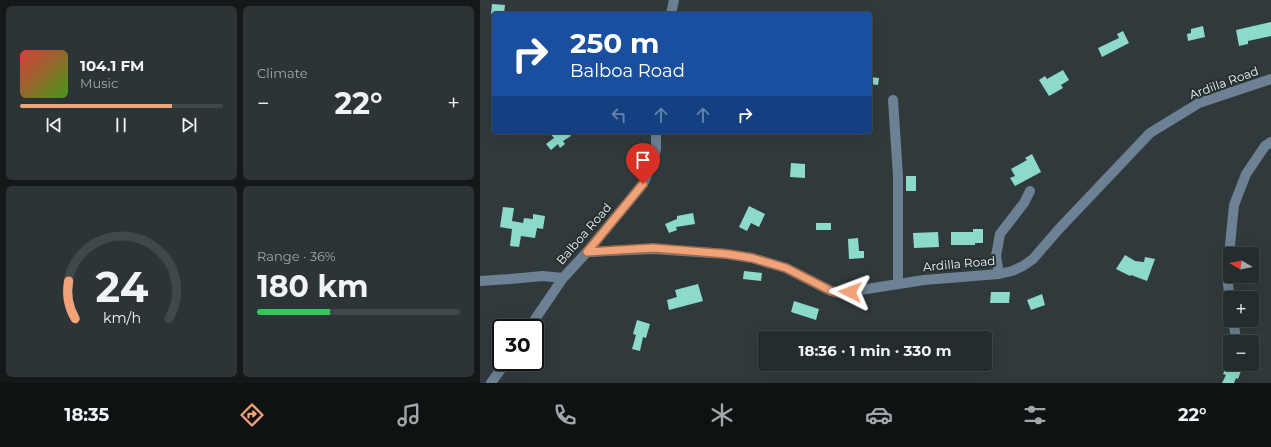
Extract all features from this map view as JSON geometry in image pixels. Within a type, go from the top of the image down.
[{"type":"street","points":[[671,12],[674,0]]},
{"type":"street","name":"Ardilla Road","points":[[587,252],[653,248],[727,254],[752,258],[786,268],[831,291],[841,293],[898,284],[999,274],[1012,271],[1033,259],[1058,230],[1150,133],[1199,103],[1271,79]]},
{"type":"street","points":[[894,100],[898,176],[898,284]]},
{"type":"street","name":"Balboa Road","points":[[535,319],[563,278],[587,252],[643,184],[653,161],[656,149],[656,134]]},
{"type":"street","points":[[1229,291],[1228,275],[1234,205],[1246,174],[1265,146],[1271,142]]},
{"type":"street","points":[[999,274],[996,256],[1000,234],[1024,203],[1030,191]]},
{"type":"street","points":[[480,281],[510,280],[543,276],[563,278]]},
{"type":"street","points":[[491,383],[500,371]]},
{"type":"building","points":[[492,4],[505,5],[504,12],[492,12],[491,14]]},
{"type":"building","points":[[1271,22],[1271,36],[1248,41],[1248,44],[1239,46],[1236,30]]},
{"type":"building","points":[[1203,26],[1205,37],[1188,41],[1187,34],[1191,33],[1191,29]]},
{"type":"building","points":[[1123,31],[1129,43],[1102,57],[1098,48],[1119,38],[1117,34]]},
{"type":"building","points":[[1063,70],[1069,80],[1061,85],[1063,88],[1049,96],[1039,80],[1045,76],[1047,79]]},
{"type":"building","points":[[872,77],[879,78],[878,85],[872,84]]},
{"type":"building","points":[[551,134],[570,134],[571,136],[563,141],[565,144],[560,148],[558,144],[551,150],[546,144],[554,138]]},
{"type":"building","points":[[1032,154],[1041,172],[1015,186],[1010,178],[1015,176],[1011,169],[1027,160],[1025,158]]},
{"type":"building","points":[[791,163],[805,164],[805,178],[790,177]]},
{"type":"building","points":[[906,176],[916,176],[916,191],[906,191]]},
{"type":"building","points":[[749,206],[765,214],[759,227],[751,223],[747,231],[739,227]]},
{"type":"building","points":[[503,207],[514,208],[512,221],[523,223],[524,218],[533,219],[533,214],[545,216],[543,229],[537,228],[535,238],[521,236],[519,247],[510,246],[512,229],[500,227]]},
{"type":"building","points":[[693,213],[695,224],[676,227],[677,230],[669,233],[665,224],[677,219],[677,216]]},
{"type":"building","points":[[816,223],[831,223],[831,230],[816,230]]},
{"type":"building","points":[[973,229],[983,229],[983,243],[975,243],[975,245],[951,245],[951,232],[973,232]]},
{"type":"building","points":[[938,232],[939,247],[914,248],[913,233]]},
{"type":"building","points":[[858,238],[859,251],[864,251],[864,258],[849,259],[848,239]]},
{"type":"building","points":[[1125,255],[1135,261],[1144,262],[1145,257],[1155,259],[1147,281],[1131,275],[1130,276],[1116,269]]},
{"type":"building","points":[[744,271],[762,273],[761,281],[743,279]]},
{"type":"building","points":[[698,284],[703,301],[669,310],[667,300],[677,297],[675,290]]},
{"type":"building","points":[[991,292],[1010,292],[1009,303],[990,303]]},
{"type":"building","points":[[1042,294],[1045,305],[1031,310],[1027,300]]},
{"type":"building","points":[[794,301],[819,309],[816,320],[791,312]]},
{"type":"building","points":[[637,320],[650,324],[646,338],[643,337],[640,351],[632,349],[636,335],[633,334]]},
{"type":"building","points":[[1224,371],[1241,371],[1238,379],[1236,378],[1234,383],[1222,383],[1226,375],[1223,374]]},
{"type":"route","points":[[643,184],[587,252],[653,248],[727,254],[752,258],[786,268],[831,291],[841,293],[850,292]]}]
